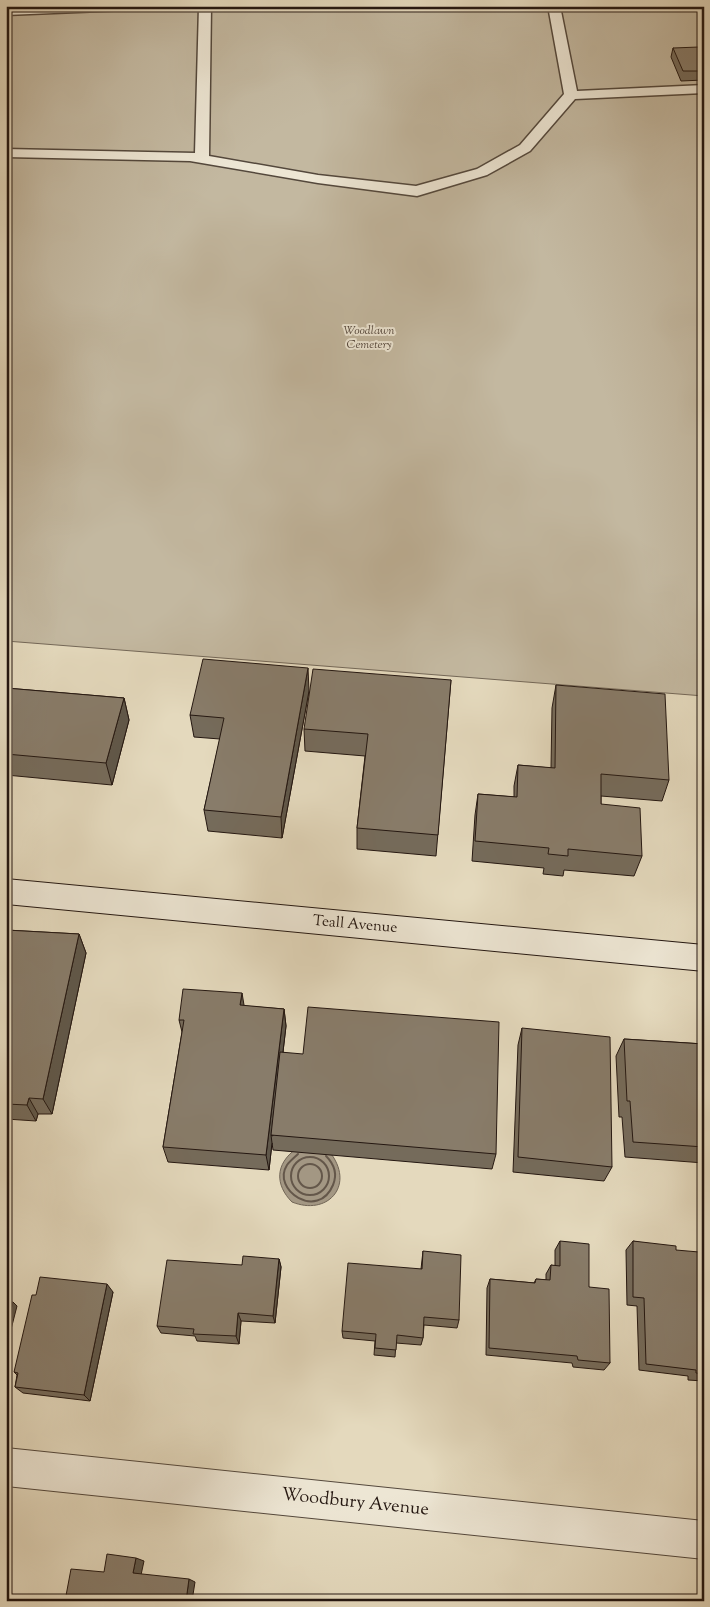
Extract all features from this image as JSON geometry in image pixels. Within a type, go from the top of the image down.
[{"type":"street","name":"Teall Avenue","points":[[6,891],[704,958]]},
{"type":"street","name":"Woodbury Avenue","points":[[6,1467],[704,1540]]},
{"type":"lane","points":[[6,11],[126,6]]},
{"type":"lane","points":[[202,158],[205,6]]},
{"type":"lane","points":[[554,6],[571,95]]},
{"type":"lane","points":[[6,153],[202,158],[318,179],[418,191],[482,172],[525,148],[571,95],[704,89]]},
{"type":"green space","name":"Woodlawn Cemetery","points":[[6,6],[704,6],[704,696],[6,641]]},
{"type":"water","points":[[296,1149],[332,1155],[338,1167],[340,1178],[338,1188],[326,1202],[316,1205],[305,1205],[292,1202],[282,1189],[280,1182],[281,1168],[284,1161]]},
{"type":"building","points":[[699,47],[704,58],[704,71],[683,71],[673,48]]},
{"type":"building","points":[[203,659],[308,668],[281,817],[204,810],[224,718],[190,715]]},
{"type":"building","points":[[313,669],[451,680],[438,835],[357,828],[368,734],[304,729]]},
{"type":"building","points":[[556,685],[665,694],[669,780],[601,774],[601,804],[640,808],[642,856],[568,849],[568,856],[548,854],[549,848],[475,841],[478,794],[517,797],[518,765],[555,768]]},
{"type":"building","points":[[6,688],[124,698],[106,763],[6,754]]},
{"type":"building","points":[[6,930],[79,934],[43,1099],[29,1098],[27,1105],[6,1104]]},
{"type":"building","points":[[183,989],[242,993],[240,1005],[284,1009],[266,1155],[163,1147],[184,1020],[179,1020]]},
{"type":"building","points":[[308,1007],[499,1022],[496,1154],[271,1135],[280,1052],[303,1054]]},
{"type":"building","points":[[522,1028],[610,1037],[612,1167],[518,1157]]},
{"type":"building","points":[[624,1039],[704,1044],[704,1147],[633,1142],[630,1101],[627,1101]]},
{"type":"building","points":[[560,1241],[589,1244],[589,1287],[609,1289],[610,1363],[578,1360],[577,1356],[489,1348],[490,1279],[535,1283],[536,1279],[550,1280],[551,1265],[560,1266]]},
{"type":"building","points":[[633,1241],[676,1246],[676,1250],[699,1252],[701,1296],[704,1297],[704,1374],[696,1373],[696,1370],[646,1364],[644,1298],[633,1297]]},
{"type":"building","points":[[423,1251],[461,1255],[459,1320],[424,1317],[423,1338],[397,1335],[396,1350],[375,1348],[376,1334],[342,1331],[348,1263],[422,1269]]},
{"type":"building","points":[[243,1256],[279,1259],[273,1316],[238,1313],[236,1336],[193,1334],[194,1329],[157,1326],[167,1260],[242,1265]]},
{"type":"building","points":[[40,1277],[107,1284],[84,1395],[15,1387],[18,1373],[14,1372],[32,1295],[36,1295]]},
{"type":"building","points":[[6,1301],[13,1302],[6,1327]]},
{"type":"building","points":[[107,1554],[136,1558],[133,1573],[189,1579],[186,1601],[65,1601],[71,1569],[104,1572]]}]
